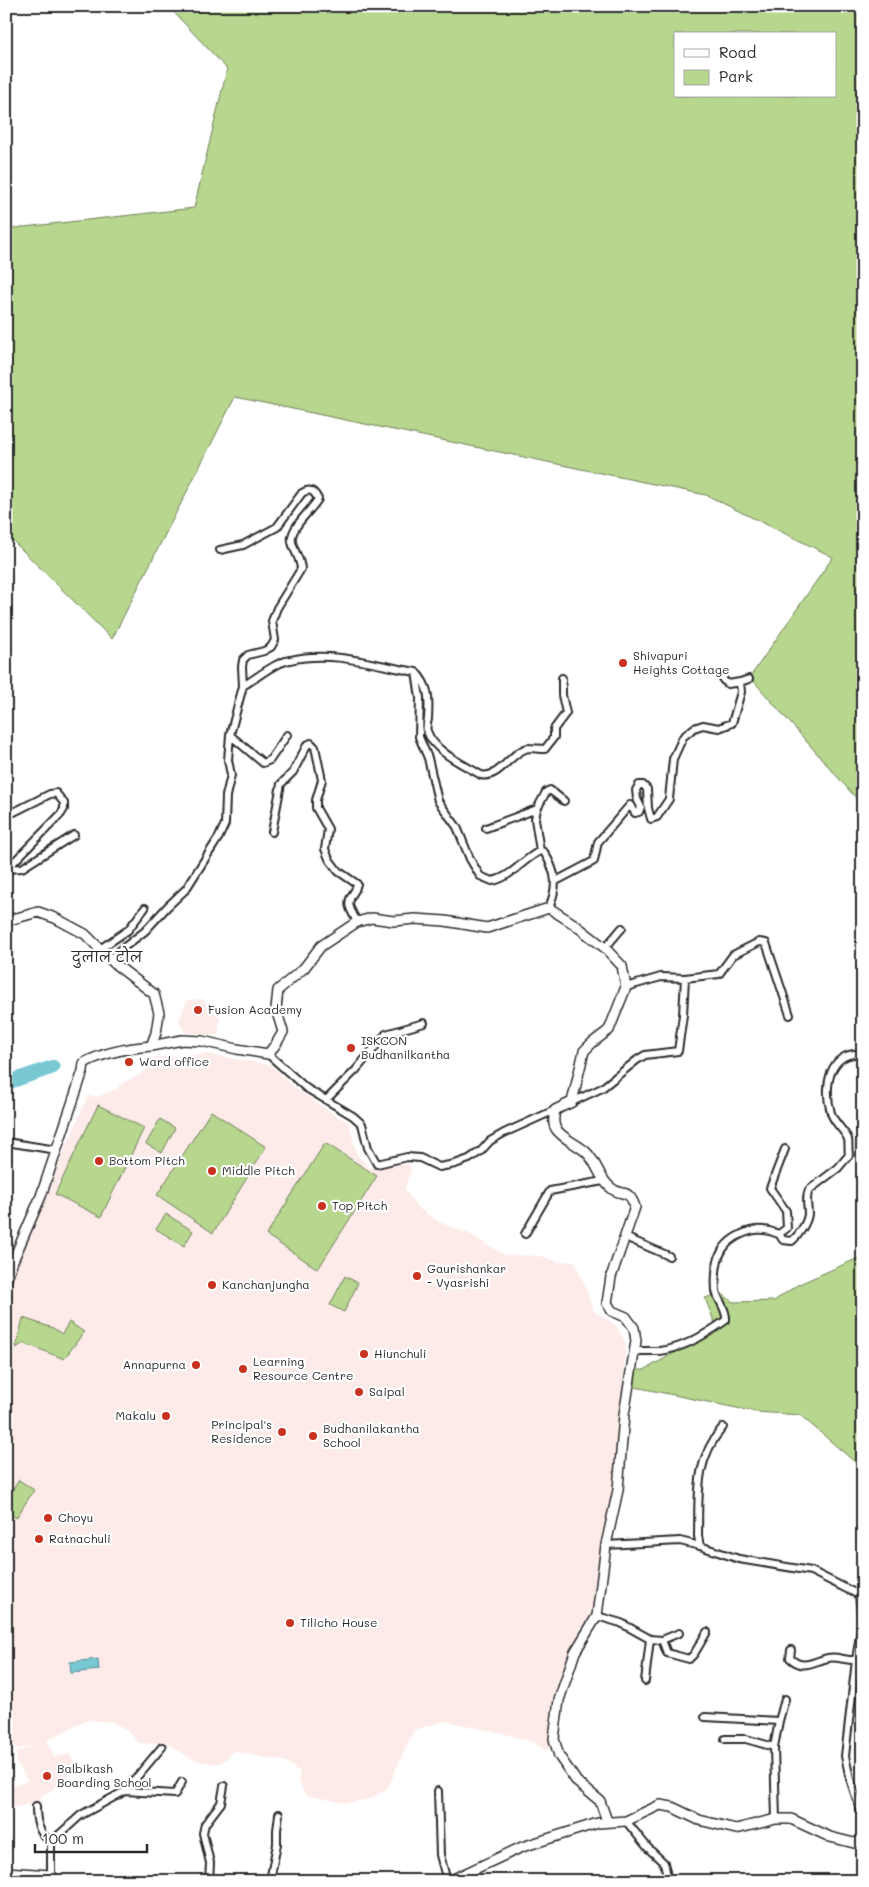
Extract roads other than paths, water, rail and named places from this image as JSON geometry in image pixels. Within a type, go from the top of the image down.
[{"type":"street","points":[[109,959],[145,932],[186,889],[219,838],[225,824],[226,796],[231,775],[228,760],[230,735],[243,686],[243,660],[248,655],[271,647],[275,640],[272,622],[282,598],[301,569],[301,562],[292,542],[293,534],[318,499],[312,490],[306,490],[277,527],[242,545],[220,550]]},
{"type":"street","points":[[243,686],[273,667],[289,660],[305,658],[330,656],[347,658],[416,672],[424,681],[427,690],[429,703],[427,730],[438,748],[481,775],[488,776],[495,773],[510,759],[527,748],[545,749],[554,738],[554,729],[566,713],[562,695],[562,678]]},
{"type":"street","points":[[416,672],[420,698],[419,737],[428,758],[438,800],[457,827],[470,859],[480,876],[486,880],[498,880],[506,876],[533,854],[540,851]]},
{"type":"street","points":[[723,676],[723,680],[728,684],[749,679]]},
{"type":"street","points":[[556,881],[594,861],[598,842],[630,806],[635,813],[639,812],[641,807],[637,799],[636,790],[639,785],[643,785],[648,789],[648,808],[651,819],[657,817],[668,799],[673,759],[683,737],[694,728],[703,725],[719,728],[732,723],[741,692],[740,682]]},
{"type":"street","points":[[230,735],[263,763],[270,760],[287,734]]},
{"type":"street","points":[[272,832],[281,784],[294,772],[307,745],[311,742],[315,747],[322,780],[316,800],[316,808],[328,829],[326,849],[329,859],[338,871],[357,884],[349,898],[348,905],[358,922]]},
{"type":"street","points":[[540,851],[535,825],[537,809],[546,792],[550,790],[564,801]]},
{"type":"street","points":[[6,804],[14,812],[50,794],[56,793],[64,803],[64,809],[60,814],[7,869]]},
{"type":"street","points":[[486,828],[537,809]]},
{"type":"street","points":[[7,869],[22,868],[74,835]]},
{"type":"street","points":[[268,1054],[283,1032],[276,1009],[278,990],[304,968],[321,946],[358,922],[372,918],[394,921],[445,921],[487,928],[549,908],[554,896],[556,881],[550,861],[544,852],[540,851]]},
{"type":"street","points":[[100,949],[128,930],[145,908]]},
{"type":"street","points":[[549,908],[574,924],[605,948],[622,966],[626,987],[609,1030],[584,1051],[572,1102]]},
{"type":"street","points":[[6,921],[38,912],[78,929],[109,959],[154,994],[160,1013],[151,1046]]},
{"type":"street","points":[[605,948],[622,928]]},
{"type":"street","points":[[626,987],[662,977],[685,978],[719,974],[733,955],[760,942],[766,943],[790,1015]]},
{"type":"street","points":[[6,1281],[9,1262],[41,1196],[83,1071],[84,1063],[91,1059],[114,1052],[182,1040],[268,1054],[306,1088],[353,1116],[362,1124],[368,1148],[377,1164],[407,1157],[420,1158],[439,1167],[469,1159],[481,1151],[490,1141],[602,1088],[645,1055],[678,1052],[685,978]]},
{"type":"street","points":[[326,1100],[356,1070],[386,1034],[424,1023]]},
{"type":"street","points":[[635,1351],[660,1351],[684,1344],[726,1320],[726,1314],[716,1292],[716,1270],[724,1249],[737,1237],[749,1231],[763,1229],[779,1234],[783,1240],[792,1241],[798,1236],[808,1215],[807,1194],[809,1190],[838,1168],[849,1155],[848,1139],[832,1116],[828,1100],[828,1088],[833,1067],[838,1059],[848,1054],[863,1054]]},
{"type":"street","points":[[555,1110],[553,1121],[555,1128],[588,1153],[603,1181],[612,1190],[627,1192],[632,1198],[635,1207],[611,1277],[607,1304],[612,1311],[626,1317],[634,1328],[636,1341],[624,1415],[618,1490],[606,1545],[597,1616],[575,1652],[560,1700],[554,1739],[559,1756],[577,1782],[600,1801],[607,1821]]},
{"type":"street","points":[[6,1142],[57,1150]]},
{"type":"street","points":[[779,1234],[786,1228],[786,1211],[770,1188],[785,1149]]},
{"type":"street","points":[[525,1234],[550,1191],[603,1181]]},
{"type":"street","points":[[625,1237],[669,1256]]},
{"type":"street","points":[[700,1546],[698,1536],[700,1471],[713,1439],[723,1427]]},
{"type":"street","points":[[606,1545],[680,1542],[700,1546],[739,1559],[811,1571],[861,1594],[862,1622],[845,1756],[852,1786],[863,1818]]},
{"type":"street","points":[[597,1616],[621,1623],[650,1639],[662,1640],[679,1634]]},
{"type":"street","points":[[662,1640],[664,1650],[667,1653],[688,1659],[694,1654],[707,1632]]},
{"type":"street","points":[[645,1681],[650,1639]]},
{"type":"street","points":[[791,1650],[790,1658],[801,1665],[808,1665],[828,1658],[856,1660]]},
{"type":"street","points":[[776,1819],[774,1747],[785,1699]]},
{"type":"street","points":[[705,1717],[779,1721]]},
{"type":"street","points":[[725,1739],[746,1739],[774,1747]]},
{"type":"street","points":[[51,1842],[81,1815],[125,1791],[162,1747]]},
{"type":"street","points":[[125,1791],[175,1794],[182,1782]]},
{"type":"street","points":[[209,1881],[210,1863],[203,1834],[205,1824],[221,1803],[224,1786]]},
{"type":"street","points":[[438,1791],[440,1855],[448,1881],[522,1847],[607,1821],[626,1821],[660,1805],[672,1807],[699,1820],[736,1829],[776,1819],[791,1819],[830,1837],[854,1843],[863,1841]]},
{"type":"street","points":[[36,1806],[36,1817],[40,1831],[44,1838],[51,1842]]},
{"type":"street","points":[[270,1881],[278,1844],[279,1814]]},
{"type":"street","points":[[626,1821],[648,1848],[664,1863],[666,1871],[666,1880],[664,1881]]},
{"type":"street","points":[[6,1872],[54,1878],[51,1842]]},
{"type":"street","points":[[854,1881],[863,1876]]},
{"type":"water","points":[[98,1659],[99,1670],[71,1673],[70,1662]]},
{"type":"waterway","points":[[6,1083],[53,1067]]},
{"type":"place","name":"Shivapuri Heights Cottage","points":[[623,663]]},
{"type":"place","name":"Fusion Academy","points":[[198,1010]]},
{"type":"place","name":"ISKCON Budhanilkantha","points":[[351,1048]]},
{"type":"place","name":"Ward office","points":[[129,1062]]},
{"type":"place","name":"Bottom Pitch","points":[[99,1161]]},
{"type":"place","name":"Middle Pitch","points":[[212,1171]]},
{"type":"place","name":"Top Pitch","points":[[322,1206]]},
{"type":"place","name":"Gaurishankar - Vyasrishi","points":[[417,1276]]},
{"type":"place","name":"Kanchanjungha","points":[[212,1285]]},
{"type":"place","name":"Hiunchuli","points":[[364,1354]]},
{"type":"place","name":"Annapurna","points":[[196,1365]]},
{"type":"place","name":"Learning Resource Centre","points":[[243,1369]]},
{"type":"place","name":"Saipal","points":[[359,1392]]},
{"type":"place","name":"Makalu","points":[[166,1416]]},
{"type":"place","name":"Principal's Residence","points":[[282,1432]]},
{"type":"place","name":"Budhanilakantha School","points":[[313,1436]]},
{"type":"place","name":"Choyu","points":[[48,1518]]},
{"type":"place","name":"Ratnachuli","points":[[39,1539]]},
{"type":"place","name":"Tilicho House","points":[[290,1623]]},
{"type":"place","name":"Balbikash Boarding School","points":[[47,1776]]},
{"type":"district","name":"दुलाल टोल","points":[[107,957]]}]
